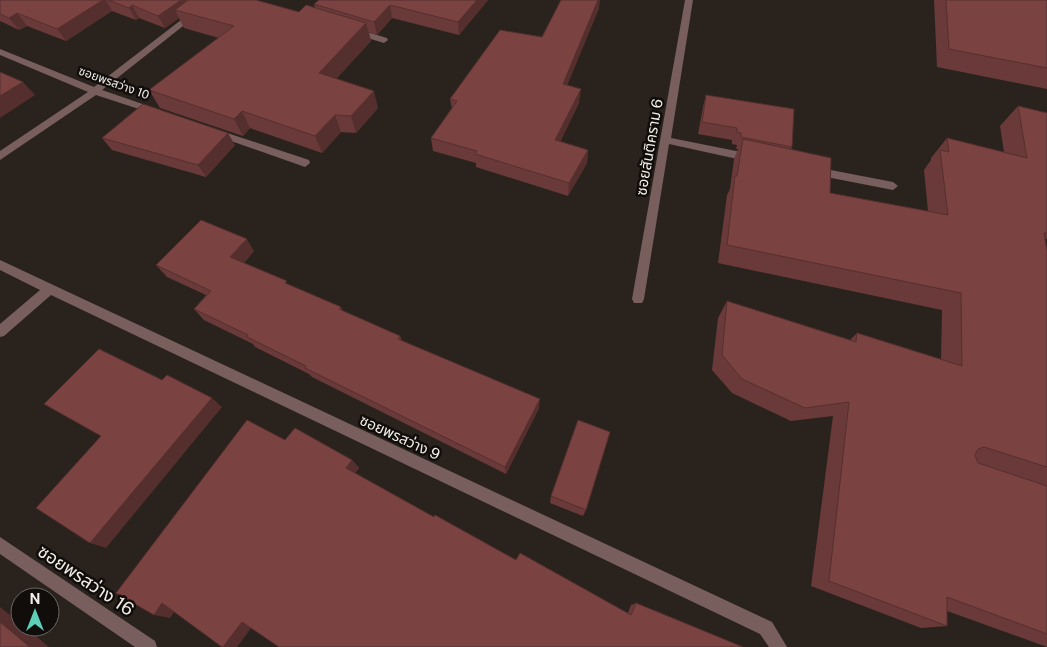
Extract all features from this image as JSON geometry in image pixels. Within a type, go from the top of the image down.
[{"type":"street","points":[[0,156],[94,91],[212,0]]},
{"type":"street","name":"ซอยสันติคราม 6","points":[[638,299],[689,0]]},
{"type":"street","points":[[347,29],[384,40]]},
{"type":"street","name":"ซอยพรสว่าง 10","points":[[0,52],[94,91],[168,116]]},
{"type":"street","points":[[204,129],[305,163]]},
{"type":"street","points":[[665,140],[760,160]]},
{"type":"street","points":[[808,169],[893,186]]},
{"type":"street","name":"ซอยพรสว่าง 9","points":[[0,265],[766,628],[779,647]]},
{"type":"street","points":[[0,332],[49,289]]},
{"type":"street","name":"ซอยพรสว่าง 16","points":[[0,545],[149,647]]},
{"type":"building","points":[[0,0],[103,0],[57,29],[17,13],[9,18],[0,14]]},
{"type":"building","points":[[108,0],[181,0],[158,16],[132,5],[129,8]]},
{"type":"building","points":[[188,0],[256,0],[299,12],[306,5],[366,23],[319,73],[374,91],[351,116],[335,115],[315,136],[242,111],[234,119],[149,90],[234,26],[175,10]]},
{"type":"building","points":[[319,0],[477,0],[458,22],[390,5],[374,22],[314,4]]},
{"type":"building","points":[[561,0],[598,0],[563,84],[581,89],[555,140],[588,150],[569,183],[475,154],[477,151],[431,138],[457,101],[450,99],[500,30],[542,37]]},
{"type":"building","points":[[946,0],[1047,0],[1047,68],[949,49]]},
{"type":"building","points":[[0,72],[23,82],[0,96]]},
{"type":"building","points":[[706,95],[794,109],[792,147],[741,137],[741,133],[737,132],[737,128],[702,122]]},
{"type":"building","points":[[143,104],[228,133],[198,165],[102,138]]},
{"type":"building","points":[[1018,106],[1047,113],[1047,233],[1044,233],[1047,251],[1047,467],[984,447],[978,449],[975,455],[978,463],[1047,486],[1047,634],[947,597],[947,626],[829,581],[849,402],[805,408],[742,379],[722,355],[727,301],[856,342],[857,333],[962,366],[961,293],[727,245],[735,176],[737,176],[743,139],[831,158],[830,193],[948,215],[940,150],[949,152],[947,138],[1027,158]]},
{"type":"building","points":[[201,220],[247,239],[230,257],[287,281],[285,283],[341,307],[339,309],[400,336],[398,339],[540,399],[505,467],[305,368],[306,366],[247,337],[248,335],[194,309],[211,291],[156,265]]},
{"type":"building","points":[[99,349],[162,380],[167,375],[212,398],[90,543],[36,508],[101,436],[44,404]]},
{"type":"building","points":[[247,420],[285,440],[295,428],[352,460],[346,468],[434,517],[435,515],[516,560],[520,553],[631,615],[636,603],[743,647],[279,647],[242,622],[222,647],[162,603],[154,615],[116,593]]},
{"type":"building","points":[[578,420],[610,432],[586,510],[551,496]]},
{"type":"building","points":[[0,622],[10,630],[10,637],[18,637],[30,647],[0,647]]}]
